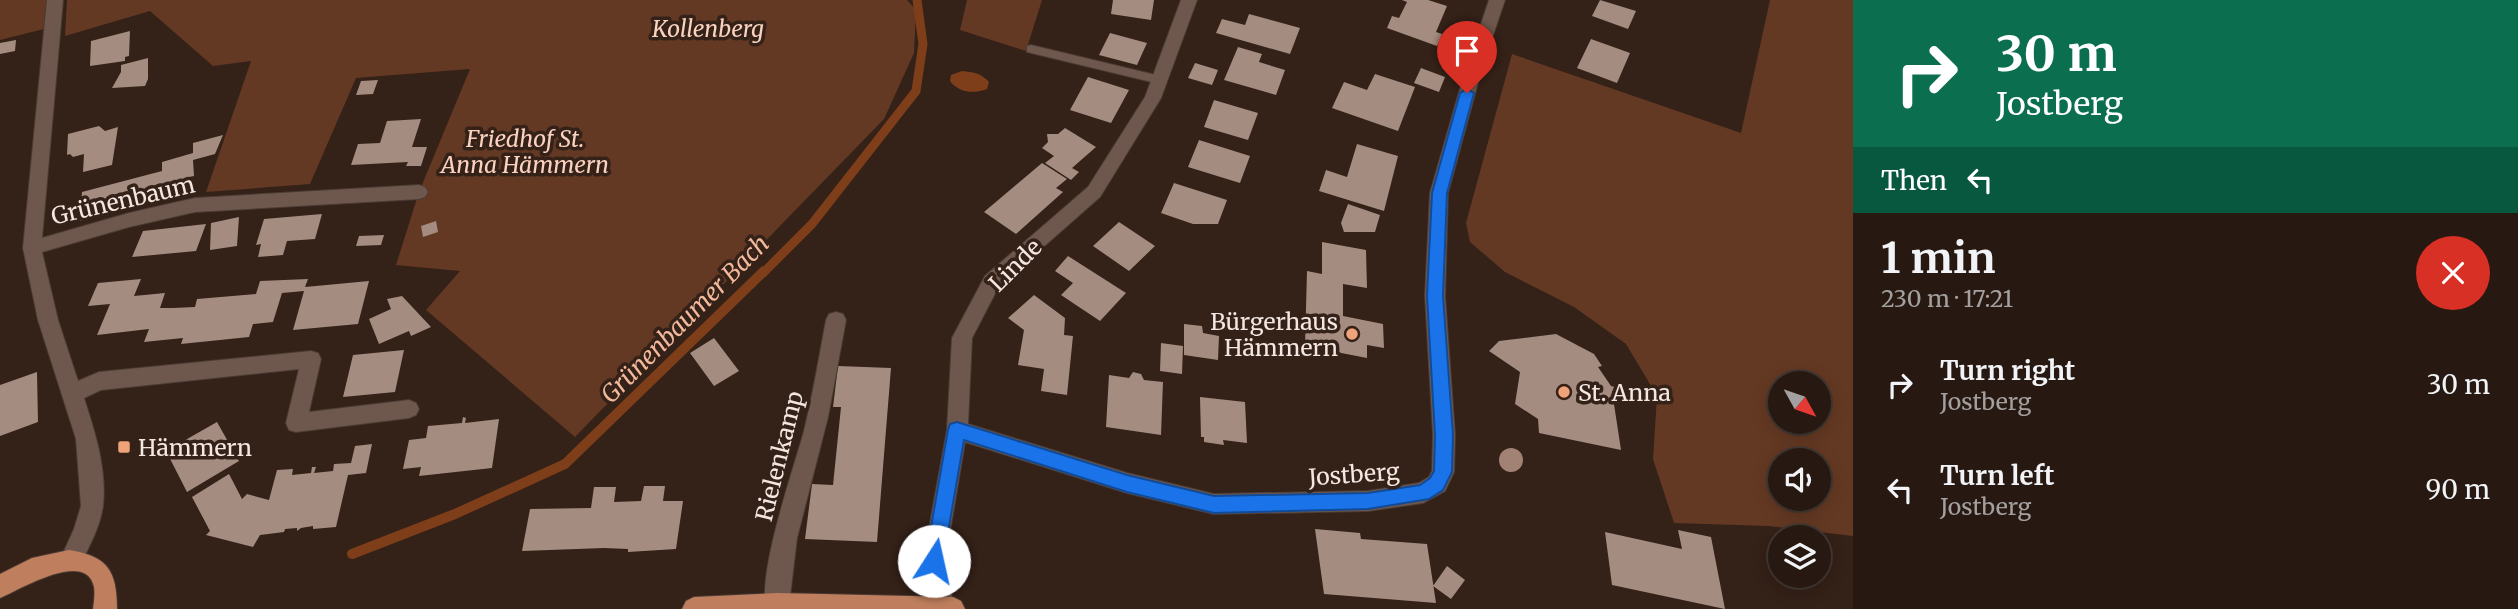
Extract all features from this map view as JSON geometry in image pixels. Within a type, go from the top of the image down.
[{"type":"main road","points":[[0,587],[30,568],[71,561],[87,564],[101,577],[106,588],[105,609]]},
{"type":"main road","points":[[694,609],[778,605],[953,609]]},
{"type":"street","points":[[32,248],[55,0]]},
{"type":"street","name":"Linde","points":[[942,608],[934,561],[957,430],[961,338],[992,281],[1094,192],[1153,98],[1189,0]]},
{"type":"street","name":"Jostberg","points":[[957,430],[1127,483],[1214,504],[1368,501],[1423,493],[1437,484],[1443,472],[1444,435],[1435,296],[1439,193],[1474,68],[1497,0]]},
{"type":"street","name":"Grünenbaum","points":[[71,561],[85,531],[92,506],[87,439],[48,320],[32,248],[129,220],[195,205],[419,192]]},
{"type":"street","name":"Rielenkamp","points":[[778,605],[778,574],[786,532],[814,431],[836,320]]},
{"type":"street","points":[[73,393],[99,381],[311,359],[296,423],[409,409]]},
{"type":"lane","points":[[1031,49],[1160,80]]},
{"type":"green space","points":[[0,0],[47,0],[44,29],[0,40]]},
{"type":"green space","points":[[67,0],[907,0],[916,10],[914,53],[884,119],[575,437],[426,310],[460,271],[396,265],[419,192],[470,69],[356,78],[310,184],[206,192],[251,61],[213,66],[150,11],[65,36]]},
{"type":"green space","points":[[967,0],[1042,0],[1026,51],[960,30]]},
{"type":"green space","points":[[1770,0],[1853,0],[1853,536],[1831,533],[1831,525],[1674,523],[1653,459],[1657,396],[1626,344],[1574,307],[1505,272],[1470,242],[1466,223],[1512,54],[1741,133]]},
{"type":"shaded area","points":[[962,71],[983,77],[989,82],[987,89],[972,92],[958,88],[950,81],[951,75]]},
{"type":"building","points":[[1113,0],[1154,0],[1151,20],[1111,14]]},
{"type":"building","points":[[1402,0],[1428,0],[1447,6],[1436,32],[1442,34],[1437,46],[1387,28],[1392,16],[1399,18],[1407,2]]},
{"type":"building","points":[[1600,0],[1636,11],[1628,29],[1592,16]]},
{"type":"building","points":[[1249,14],[1300,28],[1290,54],[1216,33],[1222,19],[1245,25]]},
{"type":"building","points":[[130,31],[129,56],[125,57],[125,61],[90,66],[91,41]]},
{"type":"building","points":[[1110,33],[1147,43],[1137,65],[1099,55]]},
{"type":"building","points":[[1591,39],[1630,53],[1617,83],[1577,68]]},
{"type":"building","points":[[16,40],[15,51],[0,54],[0,43]]},
{"type":"building","points":[[1238,47],[1262,54],[1259,62],[1285,70],[1276,95],[1224,80]]},
{"type":"building","points":[[148,58],[148,79],[145,86],[112,88],[121,72],[121,65]]},
{"type":"building","points":[[1195,63],[1218,70],[1212,85],[1188,78]]},
{"type":"building","points":[[1421,68],[1445,77],[1439,92],[1414,83]]},
{"type":"building","points":[[1375,74],[1415,87],[1398,131],[1332,108],[1344,82],[1367,90]]},
{"type":"building","points":[[1088,77],[1129,90],[1111,123],[1070,110]]},
{"type":"building","points":[[378,80],[373,94],[356,95],[361,81]]},
{"type":"building","points":[[1214,100],[1258,113],[1248,140],[1204,127]]},
{"type":"building","points":[[421,119],[412,147],[427,147],[421,166],[406,166],[408,162],[351,165],[358,144],[380,143],[387,121]]},
{"type":"building","points":[[99,126],[105,131],[118,127],[112,165],[83,172],[84,154],[73,157],[67,155],[68,134]]},
{"type":"building","points":[[1065,128],[1096,147],[1072,168],[1079,172],[1071,180],[1045,163],[1054,156],[1042,148],[1048,142],[1047,134],[1058,134]]},
{"type":"building","points":[[223,135],[215,154],[193,160],[194,176],[189,177],[189,185],[123,203],[123,209],[80,221],[82,192],[162,171],[162,162],[193,153],[193,143]]},
{"type":"building","points":[[1199,140],[1250,156],[1240,183],[1188,167]]},
{"type":"building","points":[[1357,144],[1398,156],[1384,211],[1319,191],[1326,170],[1347,177]]},
{"type":"building","points":[[1042,163],[1067,179],[1056,188],[1063,192],[1016,234],[984,212]]},
{"type":"building","points":[[1174,183],[1227,200],[1218,224],[1193,224],[1161,213]]},
{"type":"building","points":[[1348,204],[1380,215],[1375,232],[1344,232],[1341,223]]},
{"type":"building","points":[[322,214],[315,239],[287,241],[283,255],[258,257],[261,244],[256,245],[264,219]]},
{"type":"building","points":[[239,217],[237,246],[210,250],[211,223]]},
{"type":"building","points":[[436,221],[438,232],[423,237],[421,226]]},
{"type":"building","points":[[1119,222],[1155,246],[1129,271],[1093,246]]},
{"type":"building","points":[[206,224],[196,251],[132,257],[143,231]]},
{"type":"building","points":[[384,235],[381,245],[356,246],[359,236]]},
{"type":"building","points":[[1322,242],[1366,250],[1367,288],[1343,284],[1343,316],[1383,324],[1384,348],[1367,345],[1367,358],[1305,346],[1307,271],[1322,274]]},
{"type":"building","points":[[1068,256],[1126,293],[1100,321],[1061,295],[1073,283],[1055,271]]},
{"type":"building","points":[[141,279],[134,296],[165,293],[160,308],[195,307],[197,299],[256,294],[260,281],[308,279],[305,287],[369,281],[358,324],[293,330],[304,291],[282,293],[273,322],[253,324],[249,337],[181,344],[183,338],[144,342],[149,329],[97,335],[110,304],[88,306],[98,283]]},
{"type":"building","points":[[1034,295],[1065,318],[1064,335],[1073,336],[1067,395],[1041,391],[1044,369],[1018,365],[1024,330],[1008,318]]},
{"type":"building","points":[[402,296],[431,327],[411,336],[409,331],[379,344],[369,319],[391,309],[387,299]]},
{"type":"building","points":[[1184,324],[1202,326],[1203,333],[1219,336],[1218,360],[1184,355]]},
{"type":"building","name":"St. Anna","points":[[1556,334],[1594,354],[1602,366],[1598,367],[1611,386],[1615,387],[1616,392],[1612,391],[1621,450],[1539,433],[1538,419],[1515,404],[1520,372],[1489,351],[1499,341]]},
{"type":"building","points":[[714,338],[739,371],[714,386],[690,353]]},
{"type":"building","points":[[1161,343],[1183,346],[1182,374],[1160,371]]},
{"type":"building","points":[[404,350],[395,392],[343,397],[353,355]]},
{"type":"building","points":[[838,366],[891,368],[877,542],[805,539],[812,484],[833,485],[841,407],[833,407]]},
{"type":"building","points":[[37,372],[38,422],[0,436],[0,385]]},
{"type":"building","points":[[1133,372],[1141,374],[1144,380],[1163,382],[1161,435],[1106,427],[1109,375],[1129,378]]},
{"type":"building","points":[[1200,397],[1245,402],[1247,443],[1223,440],[1224,445],[1204,442],[1204,437],[1201,437]]},
{"type":"building","points":[[463,417],[466,418],[465,423],[499,419],[492,468],[419,476],[421,467],[403,469],[409,440],[426,438],[428,426],[462,423]]},
{"type":"building","points":[[217,422],[239,461],[187,492],[166,451]]},
{"type":"building","points":[[372,444],[366,473],[348,475],[336,527],[313,529],[313,526],[297,531],[297,528],[285,529],[284,532],[260,535],[253,547],[206,535],[210,531],[192,497],[229,474],[242,499],[247,494],[269,500],[277,470],[293,469],[292,475],[311,473],[312,467],[316,467],[314,473],[333,471],[334,464],[351,463],[355,446]]},
{"type":"building","points":[[644,486],[665,486],[663,501],[683,501],[676,549],[628,552],[628,549],[604,548],[522,551],[530,509],[591,508],[594,487],[616,487],[614,502],[641,501]]},
{"type":"building","points":[[1315,529],[1360,533],[1361,539],[1427,544],[1436,603],[1324,594]]},
{"type":"building","points":[[1678,530],[1711,537],[1725,609],[1612,585],[1605,532],[1682,549]]},
{"type":"building","points":[[1447,566],[1465,580],[1451,599],[1433,586]]},
{"type":"waterway","name":"Grünenbaumer Bach","points":[[763,273],[812,224],[916,91],[923,44],[917,0]]},
{"type":"waterway","name":"Grünenbaumer Bach","points":[[352,554],[455,514],[565,464],[764,271]]},
{"type":"place","name":"Bürgerhaus Hämmern","points":[[1352,334]]},
{"type":"place","name":"St. Anna","points":[[1564,392]]},
{"type":"place","name":"Hämmern","points":[[124,447]]},
{"type":"route","points":[[934,561],[957,430],[1127,483],[1214,504],[1368,501],[1423,493],[1437,484],[1443,472],[1444,435],[1435,296],[1439,193],[1467,93]]},
{"type":"park label","name":"Kollenberg","points":[[708,28]]},
{"type":"park label","name":"Friedhof St. Anna Hämmern","points":[[525,151]]}]
